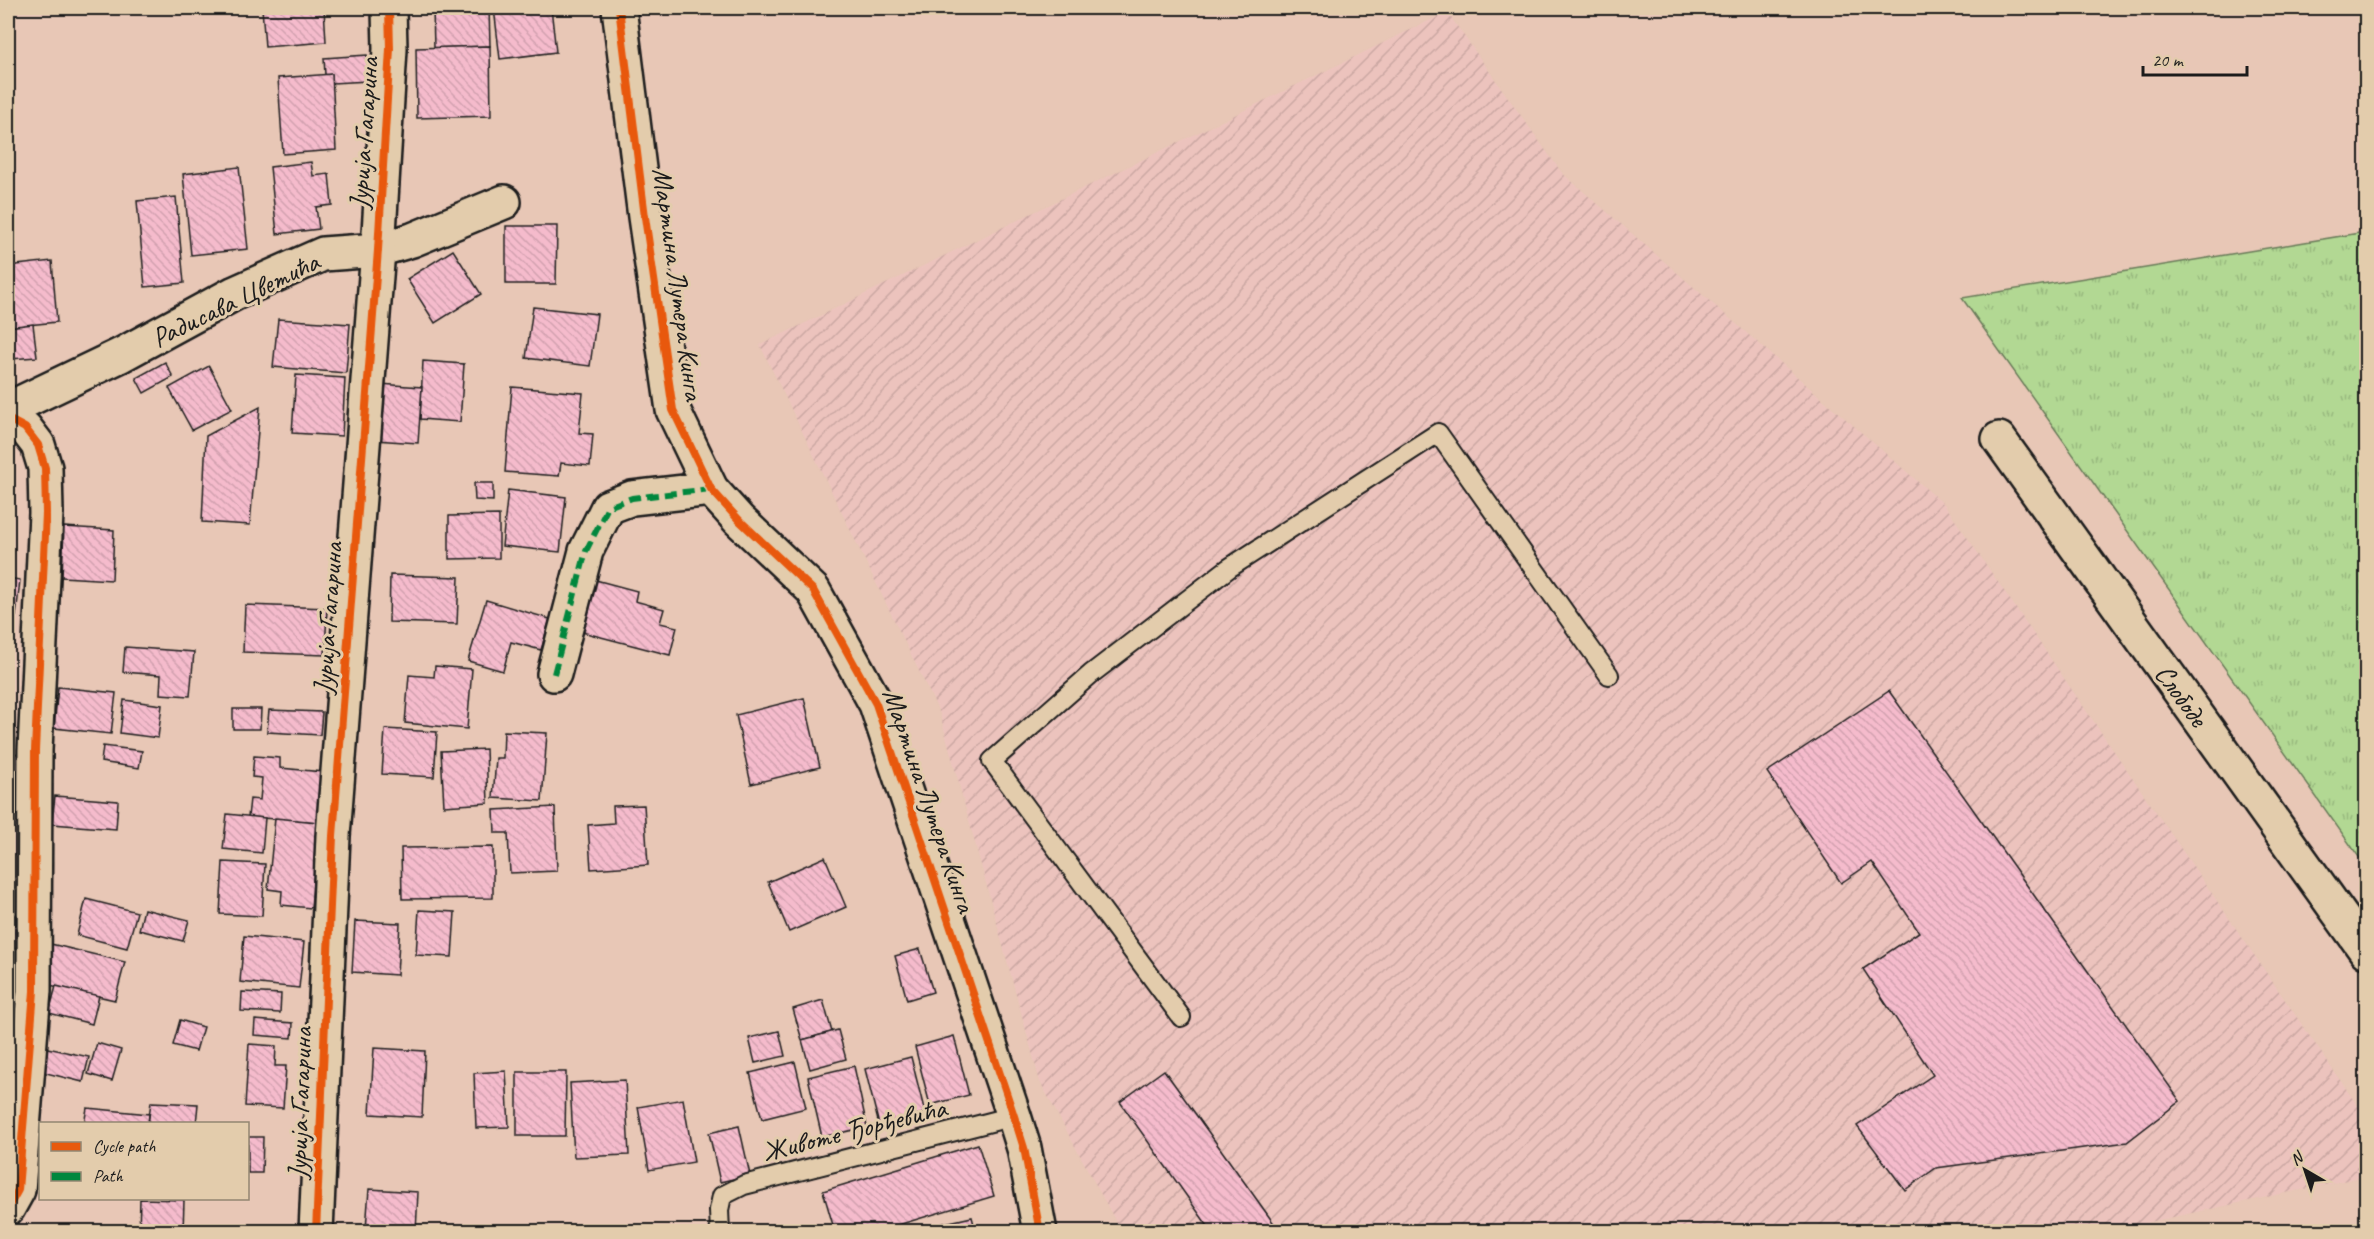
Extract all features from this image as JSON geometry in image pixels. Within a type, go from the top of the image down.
[{"type":"street","name":"Јурија Гагарина","points":[[316,1232],[333,836],[378,250],[390,49],[389,8]]},
{"type":"street","name":"Мартина Лутера Кинга","points":[[619,8],[645,217],[673,410],[711,489],[739,520],[813,590],[876,704],[1024,1148],[1040,1232]]},
{"type":"street","name":"Радисава Цветића","points":[[8,409],[121,355],[234,293],[322,254],[378,250],[412,240],[504,202]]},
{"type":"street","points":[[8,418],[25,428],[38,445],[45,468],[46,513],[35,750],[34,991],[18,1190],[8,1208]]},
{"type":"street","name":"Слободе","points":[[1999,439],[2367,951]]},
{"type":"street","points":[[554,674],[586,551],[608,507],[632,498],[711,489]]},
{"type":"lane","points":[[1181,1017],[992,761],[1091,674],[1229,568],[1438,433],[1609,675]]},
{"type":"lane","name":"Животе Ђорђевића","points":[[720,1232],[719,1210],[722,1196],[744,1185],[1014,1116]]},
{"type":"shaded area","points":[[1447,12],[1562,173],[1945,505],[2366,1118],[2366,1176],[2103,1232],[1121,1231],[1040,1082],[940,714],[760,345]]},
{"type":"green space","points":[[2366,232],[2366,867],[1962,298]]},
{"type":"building","points":[[262,8],[324,8],[326,42],[265,47]]},
{"type":"building","points":[[433,8],[489,8],[490,46],[434,48]]},
{"type":"building","points":[[494,8],[551,8],[556,52],[500,59]]},
{"type":"building","points":[[490,46],[491,116],[417,118],[416,48]]},
{"type":"building","points":[[367,55],[369,81],[332,83],[332,74],[325,75],[324,58]]},
{"type":"building","points":[[332,74],[336,150],[283,154],[278,78]]},
{"type":"building","points":[[311,162],[313,176],[329,174],[332,205],[316,207],[319,229],[277,234],[270,167]]},
{"type":"building","points":[[239,167],[248,249],[191,255],[183,174]]},
{"type":"building","points":[[176,197],[184,283],[145,287],[137,201]]},
{"type":"building","points":[[506,226],[557,226],[556,284],[506,284]]},
{"type":"building","points":[[453,250],[481,294],[435,323],[407,279]]},
{"type":"building","points":[[52,261],[57,322],[8,327],[8,266]]},
{"type":"building","points":[[533,307],[597,314],[590,366],[526,358]]},
{"type":"building","points":[[278,319],[350,324],[346,373],[273,367]]},
{"type":"building","points":[[33,324],[37,357],[10,359],[8,327]]},
{"type":"building","points":[[423,361],[464,364],[460,422],[420,419]]},
{"type":"building","points":[[165,362],[173,377],[144,393],[136,378]]},
{"type":"building","points":[[209,366],[232,409],[192,430],[169,388]]},
{"type":"building","points":[[296,375],[345,378],[342,436],[292,433]]},
{"type":"building","points":[[379,384],[422,387],[418,443],[375,440]]},
{"type":"building","points":[[512,387],[583,393],[579,433],[593,434],[590,466],[561,463],[559,476],[505,472]]},
{"type":"building","points":[[260,407],[250,525],[202,522],[206,436]]},
{"type":"building","points":[[474,483],[493,483],[493,501],[475,500]]},
{"type":"building","points":[[508,490],[566,497],[560,552],[502,546]]},
{"type":"building","points":[[499,515],[499,558],[449,559],[449,516]]},
{"type":"building","points":[[64,527],[114,530],[112,580],[62,577]]},
{"type":"building","points":[[390,575],[459,577],[457,624],[389,622]]},
{"type":"building","points":[[8,578],[20,580],[16,616],[8,616]]},
{"type":"building","points":[[592,579],[637,591],[635,601],[664,609],[660,623],[677,627],[670,655],[578,631]]},
{"type":"building","points":[[486,600],[550,619],[541,650],[511,642],[503,671],[468,661]]},
{"type":"building","points":[[245,605],[327,608],[325,655],[243,652]]},
{"type":"building","points":[[125,647],[194,652],[190,696],[160,694],[161,675],[123,672]]},
{"type":"building","points":[[435,666],[472,669],[467,729],[405,723],[409,675],[434,677]]},
{"type":"building","points":[[58,687],[116,693],[111,734],[54,728]]},
{"type":"building","points":[[1889,691],[2180,1101],[2127,1142],[1936,1168],[1905,1190],[1857,1126],[1933,1075],[1863,969],[1919,932],[1872,862],[1841,883],[1767,772]]},
{"type":"building","points":[[804,698],[820,767],[751,784],[736,715]]},
{"type":"building","points":[[124,700],[162,705],[158,738],[120,733]]},
{"type":"building","points":[[233,709],[261,709],[260,729],[233,729]]},
{"type":"building","points":[[269,710],[322,712],[320,735],[267,732]]},
{"type":"building","points":[[385,729],[437,732],[434,777],[382,774]]},
{"type":"building","points":[[504,731],[547,733],[542,801],[493,798],[496,758],[503,758]]},
{"type":"building","points":[[103,746],[142,751],[139,768],[101,762]]},
{"type":"building","points":[[486,749],[488,803],[444,806],[441,751]]},
{"type":"building","points":[[8,753],[20,754],[18,798],[8,797]]},
{"type":"building","points":[[254,756],[280,758],[280,768],[323,772],[318,822],[248,817],[250,799],[260,800],[262,778],[252,777]]},
{"type":"building","points":[[55,796],[118,801],[116,829],[52,824]]},
{"type":"building","points":[[644,805],[648,865],[591,869],[588,825],[614,823],[613,806]]},
{"type":"building","points":[[555,807],[557,871],[510,873],[508,833],[495,833],[494,810]]},
{"type":"building","points":[[227,814],[265,818],[262,853],[223,849]]},
{"type":"building","points":[[275,818],[318,822],[311,908],[281,905],[282,891],[268,889]]},
{"type":"building","points":[[493,847],[493,898],[402,899],[401,848]]},
{"type":"building","points":[[825,857],[846,907],[789,932],[768,882]]},
{"type":"building","points":[[223,862],[265,864],[262,916],[220,914]]},
{"type":"building","points":[[86,899],[137,912],[127,948],[77,935]]},
{"type":"building","points":[[144,909],[189,920],[183,941],[139,930]]},
{"type":"building","points":[[419,910],[455,912],[452,957],[416,955]]},
{"type":"building","points":[[8,913],[15,913],[17,948],[8,949]]},
{"type":"building","points":[[355,921],[400,923],[397,975],[352,972]]},
{"type":"building","points":[[244,936],[304,942],[299,988],[240,982]]},
{"type":"building","points":[[51,944],[125,962],[115,1000],[41,983]]},
{"type":"building","points":[[920,949],[933,992],[907,1000],[895,956]]},
{"type":"building","points":[[56,986],[99,996],[92,1024],[49,1013]]},
{"type":"building","points":[[242,992],[281,994],[280,1013],[241,1011]]},
{"type":"building","points":[[823,1000],[832,1032],[802,1040],[793,1009]]},
{"type":"building","points":[[180,1020],[203,1027],[196,1051],[173,1045]]},
{"type":"building","points":[[255,1020],[293,1023],[292,1038],[254,1035]]},
{"type":"building","points":[[838,1030],[846,1059],[810,1069],[802,1040]]},
{"type":"building","points":[[779,1031],[785,1056],[755,1063],[749,1038]]},
{"type":"building","points":[[954,1036],[969,1095],[930,1105],[915,1047]]},
{"type":"building","points":[[97,1043],[121,1050],[112,1081],[88,1074]]},
{"type":"building","points":[[249,1044],[276,1046],[275,1066],[286,1066],[283,1108],[245,1106]]},
{"type":"building","points":[[43,1047],[89,1057],[83,1082],[38,1071]]},
{"type":"building","points":[[374,1048],[425,1051],[422,1117],[370,1114]]},
{"type":"building","points":[[911,1057],[925,1113],[879,1125],[865,1069]]},
{"type":"building","points":[[795,1062],[806,1108],[762,1119],[750,1073]]},
{"type":"building","points":[[854,1066],[867,1127],[822,1137],[808,1077]]},
{"type":"building","points":[[1164,1070],[1280,1232],[1212,1232],[1120,1102]]},
{"type":"building","points":[[506,1071],[509,1127],[476,1128],[474,1073]]},
{"type":"building","points":[[517,1072],[566,1072],[565,1136],[517,1136]]},
{"type":"building","points":[[625,1080],[629,1155],[574,1157],[570,1083]]},
{"type":"building","points":[[683,1099],[694,1162],[649,1170],[638,1107]]},
{"type":"building","points":[[151,1102],[198,1104],[196,1122],[148,1122]]},
{"type":"building","points":[[87,1108],[149,1114],[148,1122],[84,1122]]},
{"type":"building","points":[[739,1126],[750,1175],[720,1182],[709,1133]]},
{"type":"building","points":[[249,1137],[263,1137],[262,1173],[249,1173]]},
{"type":"building","points":[[978,1144],[994,1196],[875,1232],[835,1232],[823,1191]]},
{"type":"building","points":[[369,1189],[418,1192],[416,1232],[366,1229]]},
{"type":"building","points":[[140,1200],[184,1200],[183,1232],[139,1232]]},
{"type":"building","points":[[972,1217],[976,1232],[909,1232],[909,1231]]},
{"type":"marked path","points":[[554,674],[586,551],[608,507],[632,498],[711,489]]},
{"type":"cycle path","points":[[316,1232],[333,836],[378,250],[390,49],[389,8]]},
{"type":"cycle path","points":[[619,8],[645,217],[673,410],[711,489],[739,520],[813,590],[876,704],[1024,1148],[1040,1232]]},
{"type":"cycle path","points":[[8,419],[25,428],[38,445],[45,468],[46,513],[35,750],[34,991],[18,1190],[8,1208]]}]
